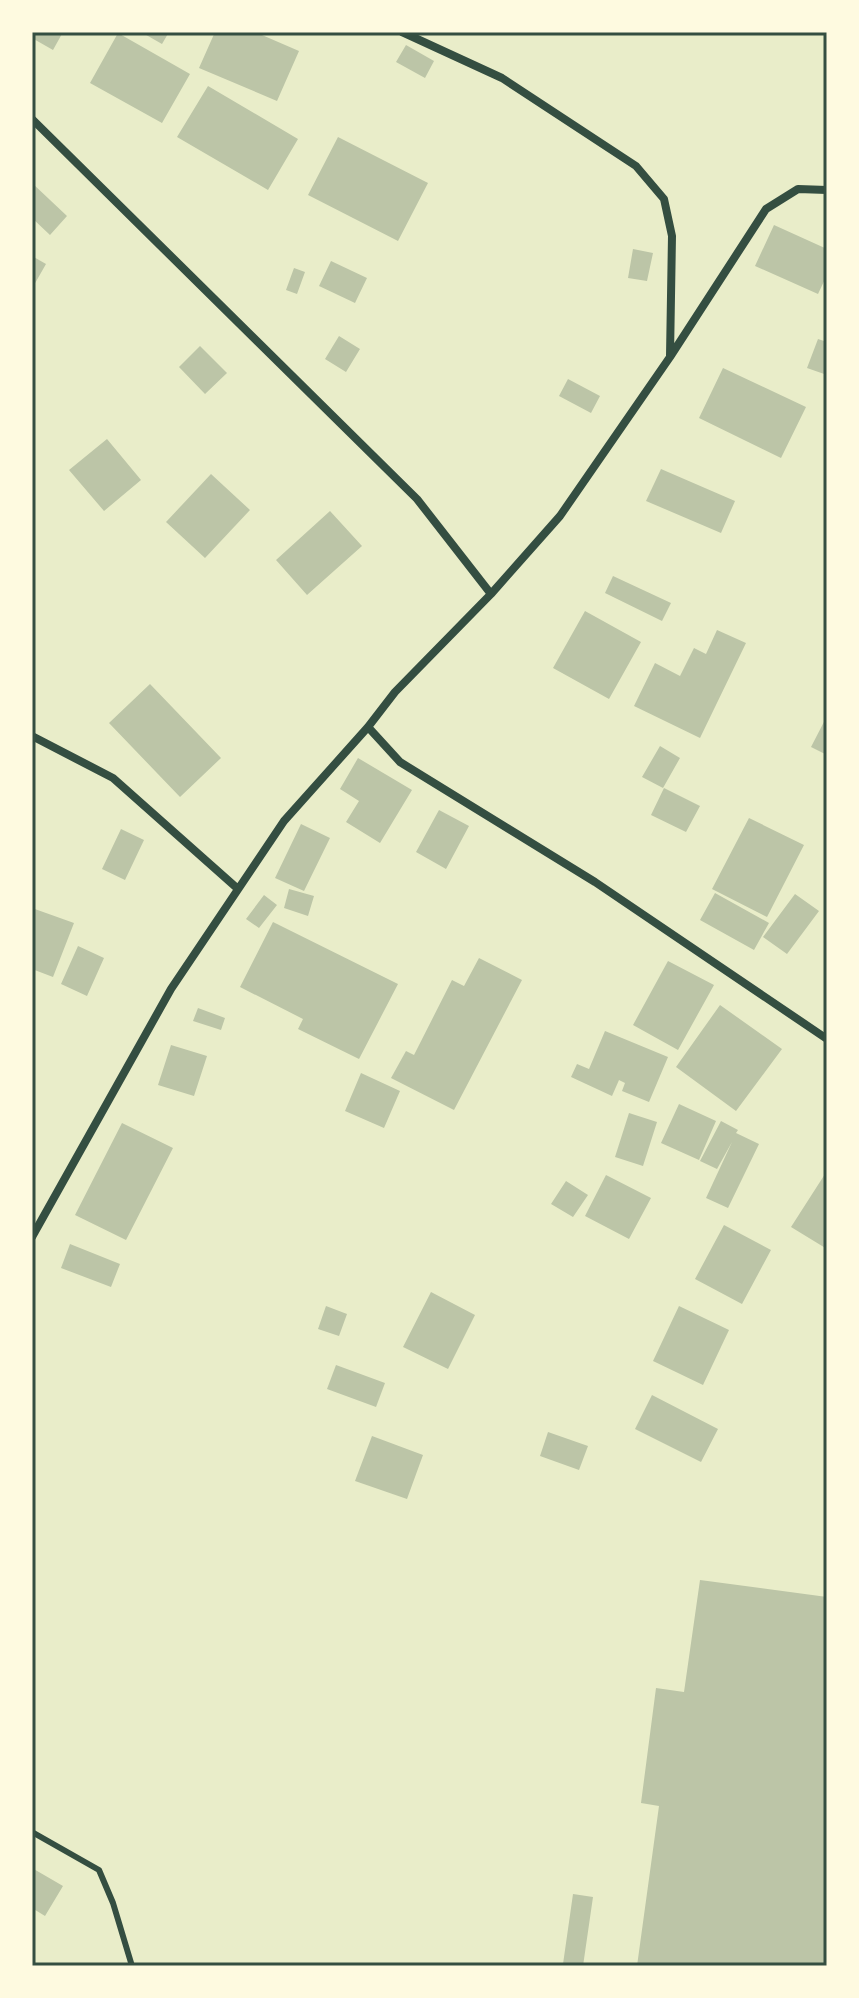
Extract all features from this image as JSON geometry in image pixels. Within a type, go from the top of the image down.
[{"type":"street","points":[[402,32],[502,78],[636,166],[664,199],[672,236],[670,357]]},
{"type":"street","points":[[32,119],[417,499],[491,594]]},
{"type":"street","points":[[32,1237],[171,989],[284,821],[395,692],[491,594],[560,516],[670,357],[766,209],[798,189],[827,190]]},
{"type":"street","points":[[368,727],[400,762],[595,882],[827,1039]]},
{"type":"street","points":[[32,736],[113,778],[238,889]]},
{"type":"lane","points":[[32,1832],[99,1870],[113,1903],[132,1966]]},
{"type":"building","points":[[32,32],[63,32],[53,50],[32,38]]},
{"type":"building","points":[[141,32],[169,32],[162,44]]},
{"type":"building","points":[[215,32],[255,32],[299,51],[277,101],[199,68]]},
{"type":"building","points":[[118,33],[190,74],[162,123],[90,83]]},
{"type":"building","points":[[406,45],[434,61],[425,78],[396,62]]},
{"type":"building","points":[[208,86],[298,139],[268,190],[177,137]]},
{"type":"building","points":[[338,137],[428,183],[398,241],[308,195]]},
{"type":"building","points":[[32,183],[67,216],[50,235],[32,218]]},
{"type":"building","points":[[774,225],[827,249],[827,275],[818,294],[755,266]]},
{"type":"building","points":[[633,249],[653,253],[647,281],[628,278]]},
{"type":"building","points":[[32,256],[46,264],[34,285],[32,284]]},
{"type":"building","points":[[331,261],[367,278],[355,303],[319,286]]},
{"type":"building","points":[[294,268],[305,272],[297,294],[286,290]]},
{"type":"building","points":[[339,336],[360,349],[346,372],[325,359]]},
{"type":"building","points":[[818,339],[827,342],[827,375],[807,368]]},
{"type":"building","points":[[200,346],[227,373],[205,394],[179,367]]},
{"type":"building","points":[[723,368],[806,407],[781,458],[699,418]]},
{"type":"building","points":[[568,379],[600,396],[591,413],[559,396]]},
{"type":"building","points":[[107,439],[141,480],[104,511],[69,470]]},
{"type":"building","points":[[661,469],[735,501],[721,533],[646,501]]},
{"type":"building","points":[[211,474],[250,510],[205,558],[166,522]]},
{"type":"building","points":[[330,511],[362,546],[307,595],[276,560]]},
{"type":"building","points":[[613,576],[671,603],[662,621],[605,593]]},
{"type":"building","points":[[585,611],[641,642],[609,699],[553,668]]},
{"type":"building","points":[[717,630],[746,643],[700,738],[634,706],[655,663],[680,676],[694,648],[706,654]]},
{"type":"building","points":[[150,684],[221,758],[180,797],[109,723]]},
{"type":"building","points":[[827,716],[827,755],[811,747]]},
{"type":"building","points":[[660,746],[680,758],[663,788],[642,777]]},
{"type":"building","points":[[358,758],[412,790],[380,843],[346,822],[359,801],[340,789]]},
{"type":"building","points":[[664,788],[700,806],[686,832],[651,815]]},
{"type":"building","points":[[439,810],[469,826],[446,869],[416,852]]},
{"type":"building","points":[[749,818],[804,845],[767,917],[712,889]]},
{"type":"building","points":[[301,824],[330,838],[304,891],[275,878]]},
{"type":"building","points":[[121,829],[144,840],[125,880],[102,869]]},
{"type":"building","points":[[289,889],[314,896],[308,916],[284,908]]},
{"type":"building","points":[[715,893],[769,923],[754,950],[700,920]]},
{"type":"building","points":[[795,894],[819,911],[787,954],[763,937]]},
{"type":"building","points":[[264,895],[277,905],[259,928],[246,919]]},
{"type":"building","points":[[32,908],[74,923],[53,977],[32,969]]},
{"type":"building","points":[[273,922],[398,984],[359,1059],[298,1029],[303,1019],[240,987]]},
{"type":"building","points":[[78,946],[104,958],[87,996],[61,984]]},
{"type":"building","points":[[479,958],[522,980],[454,1110],[391,1078],[406,1051],[414,1055],[452,980],[464,986]]},
{"type":"building","points":[[668,961],[714,985],[678,1050],[633,1025]]},
{"type":"building","points":[[720,1005],[782,1049],[736,1111],[676,1067]]},
{"type":"building","points":[[198,1008],[225,1018],[221,1030],[193,1021]]},
{"type":"building","points":[[605,1031],[668,1057],[649,1102],[622,1091],[625,1083],[619,1080],[612,1096],[571,1077],[577,1064],[589,1069]]},
{"type":"building","points":[[171,1045],[207,1056],[194,1096],[158,1085]]},
{"type":"building","points":[[361,1073],[400,1091],[384,1128],[345,1111]]},
{"type":"building","points":[[679,1104],[716,1121],[699,1160],[661,1143]]},
{"type":"building","points":[[629,1113],[657,1122],[643,1166],[615,1157]]},
{"type":"building","points":[[721,1121],[738,1130],[736,1133],[759,1144],[728,1208],[706,1198],[732,1142],[717,1169],[700,1161]]},
{"type":"building","points":[[122,1123],[173,1148],[126,1240],[75,1215]]},
{"type":"building","points":[[825,1174],[827,1176],[827,1249],[791,1227]]},
{"type":"building","points":[[606,1175],[651,1198],[629,1239],[585,1216]]},
{"type":"building","points":[[566,1181],[588,1195],[573,1217],[551,1204]]},
{"type":"building","points":[[724,1225],[771,1250],[742,1304],[695,1279]]},
{"type":"building","points":[[70,1244],[120,1264],[111,1287],[61,1268]]},
{"type":"building","points":[[431,1292],[475,1315],[448,1369],[403,1347]]},
{"type":"building","points":[[326,1306],[347,1314],[339,1336],[318,1329]]},
{"type":"building","points":[[679,1306],[729,1330],[703,1385],[653,1361]]},
{"type":"building","points":[[336,1365],[385,1383],[376,1407],[327,1389]]},
{"type":"building","points":[[652,1395],[718,1429],[701,1462],[635,1429]]},
{"type":"building","points":[[548,1432],[588,1446],[579,1470],[540,1456]]},
{"type":"building","points":[[372,1436],[423,1455],[407,1499],[355,1481]]},
{"type":"building","points":[[700,1580],[827,1597],[827,1966],[637,1966],[659,1806],[641,1803],[656,1688],[684,1692]]},
{"type":"building","points":[[32,1868],[63,1886],[45,1916],[32,1908]]},
{"type":"building","points":[[573,1894],[593,1897],[583,1966],[563,1964]]}]
